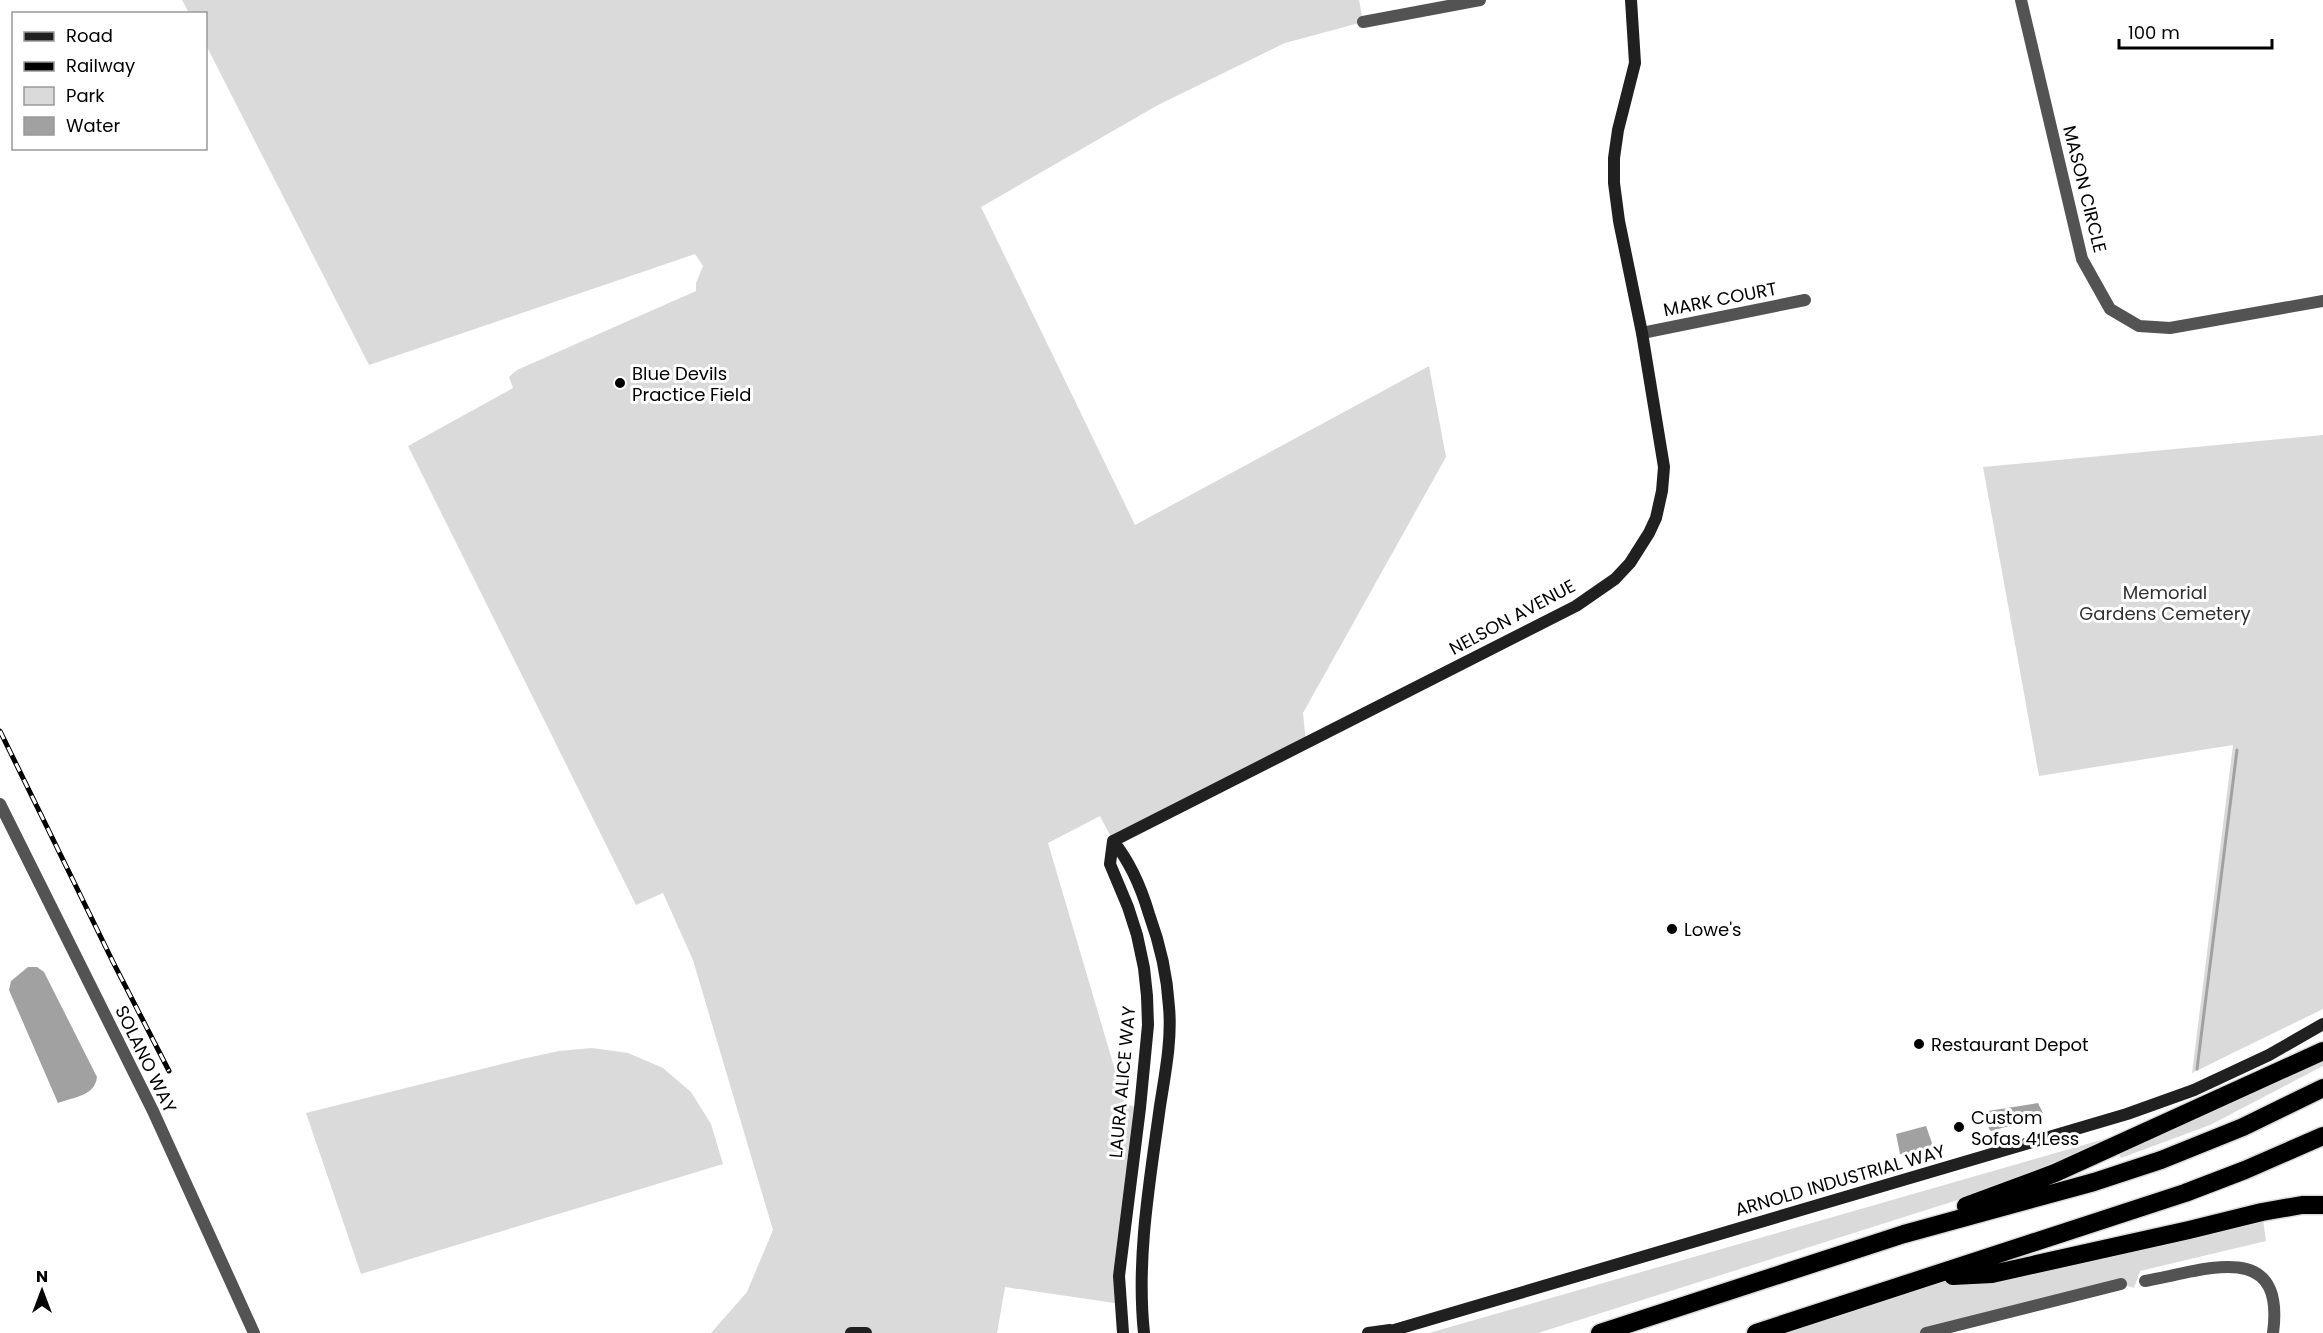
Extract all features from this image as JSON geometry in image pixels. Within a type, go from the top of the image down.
[{"type":"highway","points":[[1904,1234],[1940,1215],[2037,1180],[2323,1051]]},
{"type":"highway","points":[[2268,1115],[2323,1081]]},
{"type":"highway","points":[[1600,1333],[1904,1234],[2105,1178],[2161,1160],[2268,1115],[2323,1088]]},
{"type":"highway","points":[[1756,1333],[2185,1193],[2323,1136]]},
{"type":"highway","points":[[1930,1276],[1992,1274],[2285,1207],[2323,1205]]},
{"type":"street","points":[[1364,22],[1480,0]]},
{"type":"street","name":"NELSON AVENUE","points":[[1113,841],[1576,606],[1615,579],[1630,563],[1649,533],[1656,518],[1662,491],[1664,466],[1614,183],[1614,158],[1618,130],[1635,63],[1631,0]]},
{"type":"street","name":"MASON CIRCLE","points":[[2021,0],[2082,259],[2110,309],[2139,326],[2170,328],[2323,301]]},
{"type":"street","name":"MARK COURT","points":[[1642,333],[1805,300]]},
{"type":"street","name":"SOLANO WAY","points":[[0,804],[153,1111],[254,1333]]},
{"type":"street","name":"LAURA ALICE WAY","points":[[1113,841],[1110,864],[1128,906],[1137,935],[1144,968],[1148,1015],[1140,1108],[1119,1276],[1123,1333]]},
{"type":"street","name":"LAURA ALICE WAY","points":[[1113,841],[1127,858],[1143,892],[1163,955],[1169,1009],[1168,1049],[1149,1188],[1143,1283],[1144,1333]]},
{"type":"street","name":"ARNOLD INDUSTRIAL WAY","points":[[1368,1333],[1387,1332],[2127,1114],[2194,1090],[2269,1054],[2323,1024]]},
{"type":"street","points":[[2145,1281],[2224,1267],[2238,1266],[2254,1271],[2263,1277],[2274,1296],[2273,1333]]},
{"type":"street","points":[[1926,1333],[2121,1284]]},
{"type":"street","points":[[851,1333],[866,1333]]},
{"type":"green space","points":[[182,0],[1359,0],[1363,22],[1285,43],[1158,105],[981,207],[1135,525],[1429,366],[1446,457],[1303,713],[1306,743],[1113,841],[1100,816],[1048,843],[1125,1104],[1140,1108],[1121,1304],[1005,1287],[997,1333],[711,1333],[747,1292],[773,1230],[693,960],[663,893],[636,905],[408,446],[513,388],[509,377],[517,370],[696,291],[696,283],[703,266],[695,254],[369,365],[207,47],[207,12],[188,12]]},
{"type":"green space","name":"Memorial Gardens Cemetery","points":[[2323,435],[2323,1009],[2192,1073],[2233,745],[2039,776],[1983,467]]},
{"type":"green space","points":[[2323,1042],[2323,1066],[2210,1125],[2121,1158],[2117,1150],[2129,1144],[2124,1132],[2196,1103]]},
{"type":"green space","points":[[592,1048],[628,1053],[663,1068],[691,1092],[711,1124],[723,1164],[361,1274],[306,1113],[522,1059],[559,1051]]},
{"type":"green space","points":[[2115,1136],[1964,1198],[1538,1333],[1429,1333]]},
{"type":"green space","points":[[2262,1212],[2266,1241],[2140,1271],[2134,1288],[2121,1284],[1926,1333],[1752,1333],[1930,1276],[1992,1274]]},
{"type":"water","points":[[28,967],[37,967],[44,972],[97,1077],[88,1092],[58,1103],[9,990],[11,981]]},
{"type":"water","points":[[2038,1103],[2043,1113],[2041,1117],[1991,1131],[1989,1129],[1986,1112]]},
{"type":"water","points":[[1926,1126],[1932,1143],[1930,1147],[1905,1155],[1900,1154],[1896,1134]]},
{"type":"waterway","points":[[2197,1069],[2237,750]]},
{"type":"railway","points":[[0,731],[169,1071]]},
{"type":"place","name":"Blue Devils Practice Field","points":[[620,383]]},
{"type":"place","name":"Lowe's","points":[[1672,929]]},
{"type":"place","name":"Restaurant Depot","points":[[1919,1044]]},
{"type":"place","name":"Custom Sofas 4 Less","points":[[1959,1127]]}]
